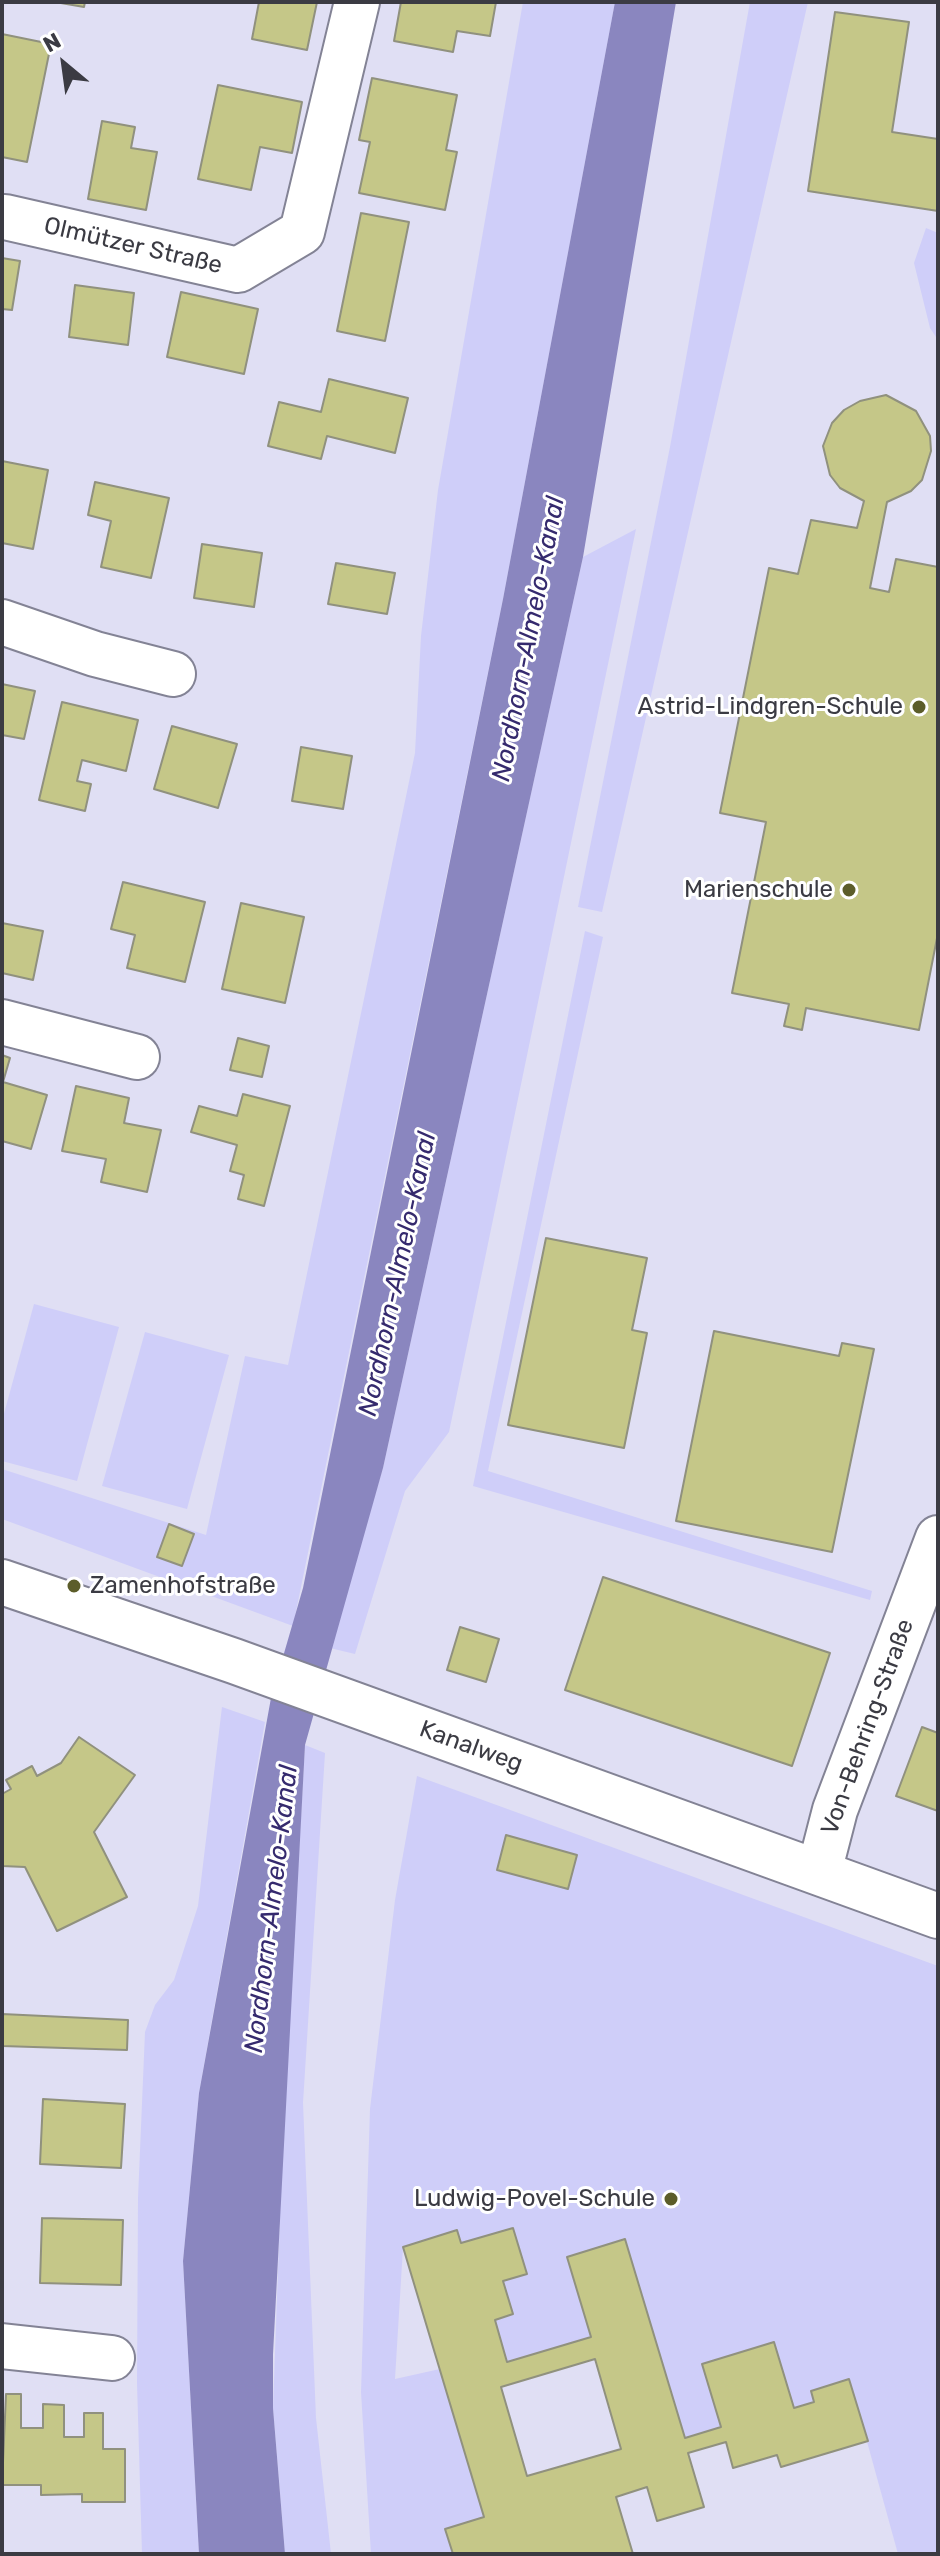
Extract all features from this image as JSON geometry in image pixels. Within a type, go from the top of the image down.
[{"type":"street","name":"Olmützer Straße","points":[[5,217],[238,270],[302,232],[357,2]]},
{"type":"street","points":[[2,622],[95,654],[173,674]]},
{"type":"street","points":[[2,1022],[137,1057]]},
{"type":"street","name":"Von-Behring-Straße","points":[[819,1872],[835,1810],[938,1538]]},
{"type":"street","name":"Kanalweg","points":[[2,1582],[234,1661],[938,1916]]},
{"type":"street","points":[[2,2346],[112,2358]]},
{"type":"shaded area","points":[[523,2],[615,2],[503,599],[293,1626],[2,1519],[2,1469],[206,1535],[245,1356],[288,1365],[415,753],[421,636],[438,490]]},
{"type":"shaded area","points":[[750,2],[808,2],[602,912],[578,907],[670,447]]},
{"type":"shaded area","points":[[926,228],[938,233],[938,340],[930,328],[914,263]]},
{"type":"shaded area","points":[[636,529],[449,1432],[405,1491],[355,1654],[330,1648],[383,1468],[583,557]]},
{"type":"shaded area","points":[[585,931],[603,937],[488,1471],[872,1591],[870,1600],[473,1486]]},
{"type":"shaded area","points":[[34,1304],[119,1327],[77,1481],[2,1461],[2,1421]]},
{"type":"shaded area","points":[[145,1332],[229,1355],[187,1509],[102,1486]]},
{"type":"shaded area","points":[[222,1707],[265,1722],[199,2093],[183,2261],[199,2554],[142,2554],[137,2383],[138,2198],[145,2032],[155,2005],[174,1980],[198,1906]]},
{"type":"shaded area","points":[[305,1745],[325,1753],[303,2103],[316,2418],[331,2554],[285,2554],[273,2408],[283,2131]]},
{"type":"shaded area","points":[[417,1776],[938,1966],[938,2554],[898,2554],[850,2380],[811,2391],[814,2402],[794,2408],[702,2364],[721,2427],[685,2438],[625,2239],[567,2257],[591,2337],[507,2362],[495,2320],[503,2281],[527,2274],[513,2228],[461,2243],[456,2231],[403,2247],[395,2379],[440,2369],[484,2517],[445,2529],[453,2554],[371,2554],[361,2392],[370,2109],[395,1900]]},
{"type":"water","name":"Nordhorn-Almelo-Kanal","points":[[615,2],[676,2],[583,557],[383,1468],[305,1745],[273,2354],[273,2408],[285,2554],[199,2554],[183,2261],[199,2093],[271,1698],[303,1588],[503,599]]},
{"type":"building","points":[[55,2],[85,2],[84,7]]},
{"type":"building","points":[[259,2],[317,2],[307,50],[252,39]]},
{"type":"building","points":[[401,2],[496,2],[490,36],[457,31],[453,52],[394,41]]},
{"type":"building","points":[[835,12],[909,22],[892,132],[938,139],[938,211],[808,191]]},
{"type":"building","points":[[2,34],[51,44],[27,162],[2,157]]},
{"type":"building","points":[[372,78],[457,95],[446,150],[457,152],[445,210],[359,193],[370,142],[359,140]]},
{"type":"building","points":[[218,85],[302,102],[292,153],[260,147],[251,190],[198,179]]},
{"type":"building","points":[[102,121],[135,127],[131,148],[157,152],[146,210],[88,199]]},
{"type":"building","points":[[361,213],[409,222],[385,341],[337,331]]},
{"type":"building","points":[[2,258],[20,261],[12,310],[2,309]]},
{"type":"building","points":[[75,285],[134,293],[128,345],[69,337]]},
{"type":"building","points":[[181,292],[258,309],[244,374],[167,357]]},
{"type":"building","points":[[329,379],[408,398],[395,453],[327,436],[321,459],[268,446],[279,402],[321,412]]},
{"type":"building","points":[[886,395],[916,411],[930,436],[931,451],[922,480],[911,491],[887,502],[870,588],[889,592],[896,559],[938,567],[938,933],[919,1030],[806,1008],[802,1030],[784,1026],[789,1004],[732,993],[766,822],[720,813],[769,568],[798,574],[811,520],[857,528],[864,501],[840,488],[830,475],[823,446],[832,423],[844,410],[860,401]]},
{"type":"building","points":[[2,461],[48,470],[33,549],[2,543]]},
{"type":"building","points":[[95,482],[169,498],[151,578],[101,567],[111,521],[88,515]]},
{"type":"building","points":[[202,544],[262,553],[254,607],[194,598]]},
{"type":"building","points":[[336,563],[395,573],[387,614],[328,604]]},
{"type":"building","points":[[2,684],[35,691],[24,739],[2,735]]},
{"type":"building","points":[[62,702],[138,720],[126,771],[82,760],[77,781],[91,784],[85,811],[39,800]]},
{"type":"building","points":[[172,726],[237,744],[218,808],[154,789]]},
{"type":"building","points":[[301,747],[352,756],[343,809],[292,801]]},
{"type":"building","points":[[123,882],[205,902],[185,982],[127,968],[135,935],[111,929]]},
{"type":"building","points":[[241,903],[304,917],[285,1003],[222,989]]},
{"type":"building","points":[[2,923],[43,931],[33,980],[2,973]]},
{"type":"building","points":[[238,1038],[269,1046],[262,1077],[230,1070]]},
{"type":"building","points":[[2,1055],[10,1058],[3,1082],[47,1095],[31,1149],[2,1141]]},
{"type":"building","points":[[76,1086],[129,1098],[124,1123],[161,1130],[147,1192],[101,1182],[106,1159],[62,1151]]},
{"type":"building","points":[[243,1094],[290,1106],[264,1206],[238,1199],[244,1175],[230,1171],[237,1145],[191,1132],[199,1106],[237,1116]]},
{"type":"building","points":[[546,1238],[647,1258],[632,1330],[647,1333],[624,1448],[508,1425]]},
{"type":"building","points":[[714,1331],[839,1356],[842,1343],[874,1349],[832,1552],[676,1521]]},
{"type":"building","points":[[169,1524],[194,1534],[182,1566],[157,1557]]},
{"type":"building","points":[[603,1577],[830,1653],[792,1766],[565,1690]]},
{"type":"building","points":[[460,1627],[499,1639],[486,1682],[447,1670]]},
{"type":"building","points":[[922,1727],[938,1733],[938,1811],[896,1796]]},
{"type":"building","points":[[79,1737],[135,1775],[94,1832],[127,1897],[57,1931],[25,1867],[2,1866],[2,1794],[11,1789],[6,1780],[32,1766],[37,1776],[61,1763]]},
{"type":"building","points":[[506,1835],[577,1855],[568,1889],[497,1870]]},
{"type":"building","points":[[2,2014],[128,2020],[127,2050],[2,2046]]},
{"type":"building","points":[[43,2099],[125,2104],[121,2168],[40,2164]]},
{"type":"building","points":[[42,2218],[123,2220],[121,2285],[40,2283]]},
{"type":"building","points":[[513,2228],[527,2274],[503,2281],[513,2314],[495,2320],[507,2362],[591,2337],[567,2257],[625,2239],[685,2438],[721,2427],[702,2364],[774,2342],[794,2408],[814,2402],[811,2391],[849,2379],[868,2441],[781,2467],[777,2455],[733,2468],[726,2442],[688,2453],[704,2507],[657,2521],[647,2487],[616,2497],[633,2554],[453,2554],[445,2529],[484,2517],[403,2247],[457,2230],[461,2243]],"holes":[[[595,2359],[621,2449],[527,2476],[501,2387]]]},
{"type":"building","points":[[6,2394],[21,2394],[21,2428],[43,2428],[43,2404],[64,2405],[64,2437],[84,2437],[84,2413],[103,2413],[103,2449],[125,2449],[125,2502],[82,2502],[82,2494],[41,2495],[41,2485],[2,2485]]},
{"type":"place","name":"Astrid-Lindgren-Schule","points":[[919,707]]},
{"type":"place","name":"Marienschule","points":[[849,890]]},
{"type":"place","name":"Zamenhofstraße","points":[[74,1586]]},
{"type":"place","name":"Ludwig-Povel-Schule","points":[[671,2199]]}]
